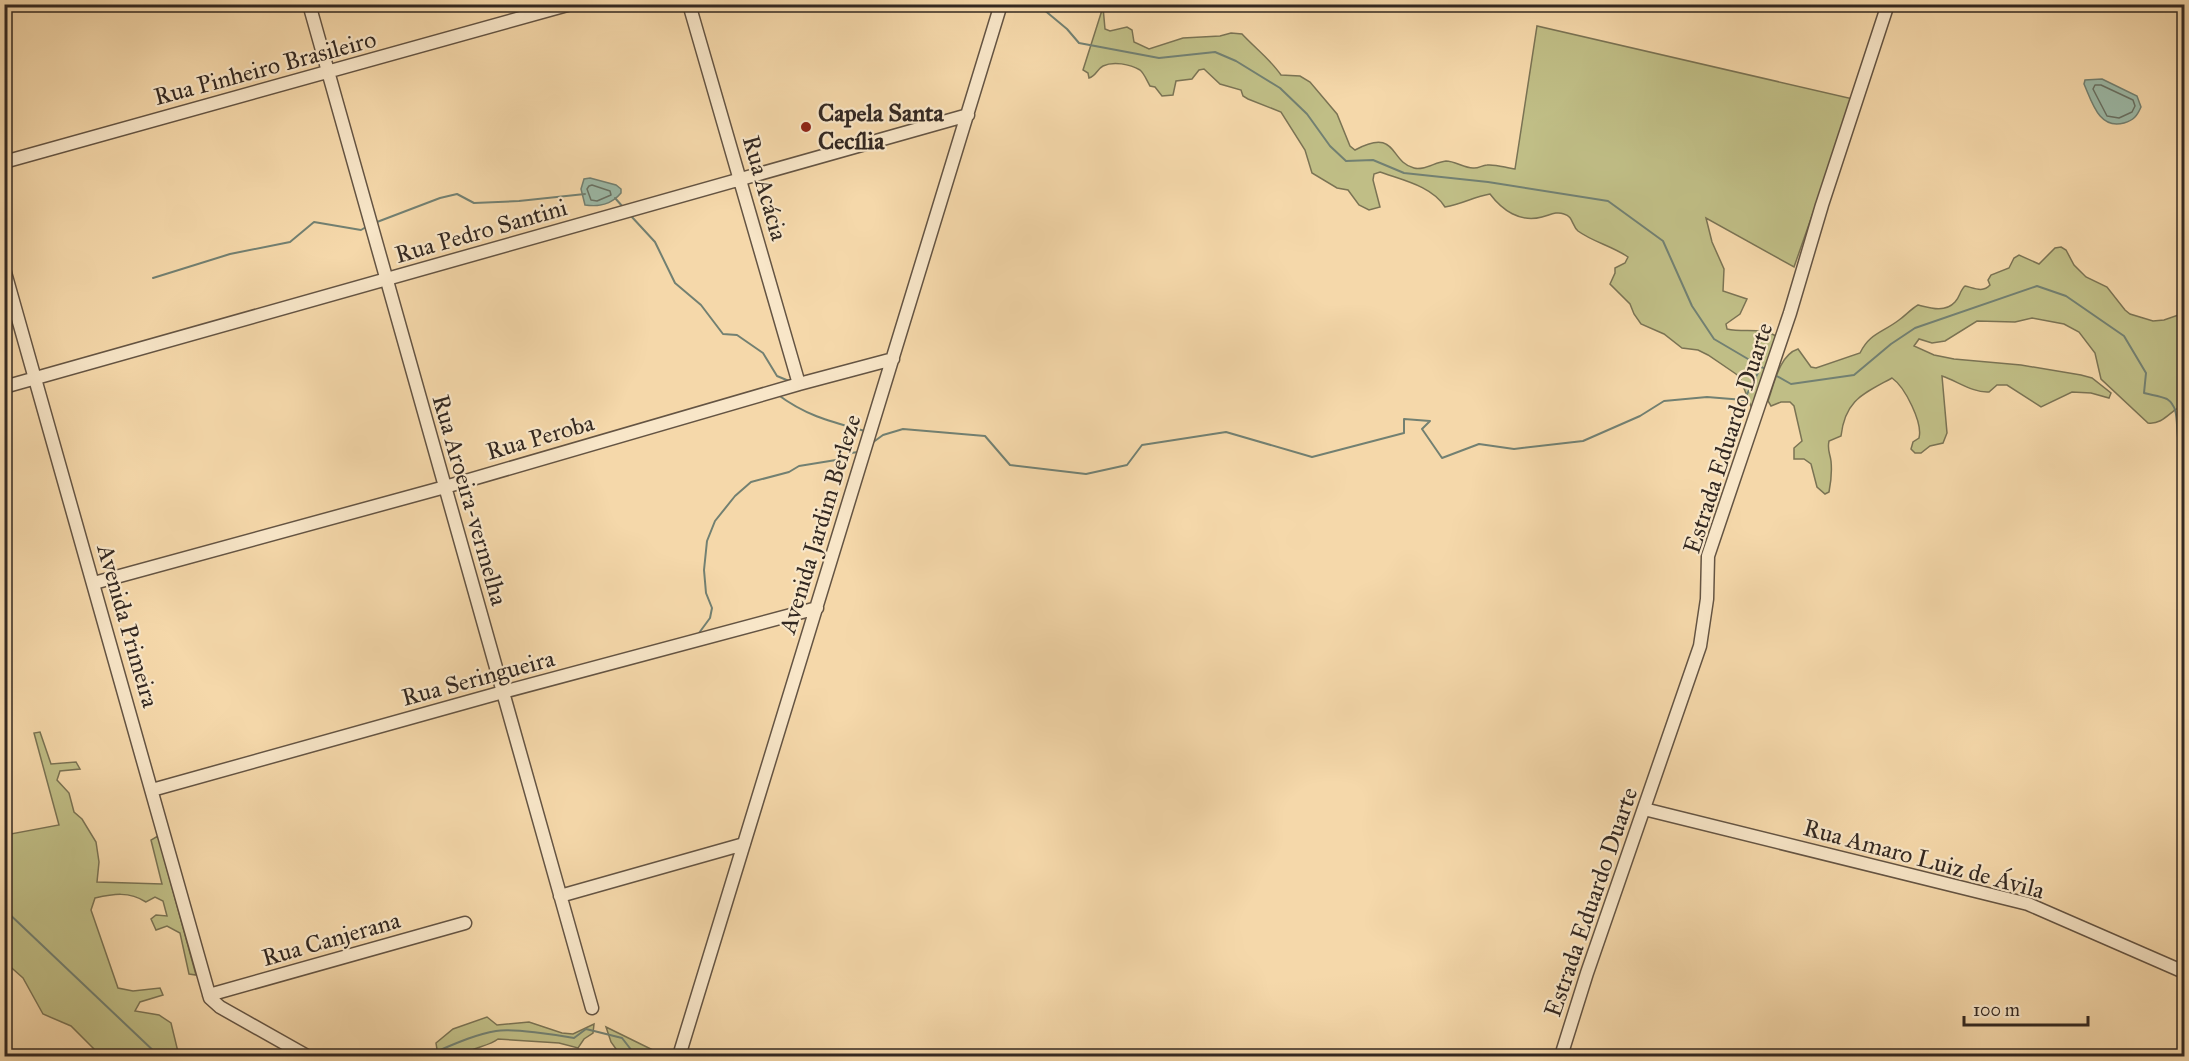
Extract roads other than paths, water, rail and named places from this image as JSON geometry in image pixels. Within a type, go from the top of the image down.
[{"type":"street","name":"Rua Aroeira-vermelha","points":[[309,4],[592,1008]]},
{"type":"street","name":"Rua Pinheiro Brasileiro","points":[[4,162],[571,4]]},
{"type":"street","name":"Rua Acácia","points":[[690,4],[799,384]]},
{"type":"street","name":"Avenida Jardim Berleze","points":[[679,1056],[1001,4]]},
{"type":"street","name":"Estrada Eduardo Duarte","points":[[1561,1056],[1587,973],[1700,646],[1706,609],[1708,556],[1790,313],[1822,205],[1888,4]]},
{"type":"street","name":"Rua Pedro Santini","points":[[4,387],[968,115]]},
{"type":"street","name":"Avenida Primeira","points":[[4,269],[209,995]]},
{"type":"street","name":"Rua Peroba","points":[[94,583],[445,487],[893,359]]},
{"type":"street","name":"Rua Seringueira","points":[[152,790],[502,692],[817,608]]},
{"type":"street","name":"Rua Amaro Luiz de Ávila","points":[[1644,809],[2028,904],[2184,972]]},
{"type":"street","points":[[560,896],[744,844]]},
{"type":"street","name":"Rua Canjerana","points":[[209,995],[465,923]]},
{"type":"street","points":[[209,995],[210,999],[220,1007],[307,1056]]},
{"type":"water","points":[[2102,79],[2137,96],[2141,107],[2133,119],[2115,124],[2108,122],[2098,113],[2084,84],[2085,80]]},
{"type":"water","points":[[590,178],[616,185],[621,189],[621,193],[604,204],[585,205],[581,189],[584,179]]},
{"type":"waterway","points":[[1037,4],[1067,29],[1079,43],[1159,58],[1215,52],[1236,61],[1280,88],[1307,114],[1330,146],[1346,161],[1373,160],[1404,173],[1488,182],[1608,201],[1663,241],[1692,306],[1714,339],[1765,369]]},
{"type":"waterway","points":[[377,222],[440,198],[457,194],[474,203],[585,194]]},
{"type":"waterway","points":[[615,198],[623,207]]},
{"type":"waterway","points":[[631,216],[655,242],[675,283],[701,305],[723,334],[737,335],[763,353],[777,376],[789,381]]},
{"type":"waterway","points":[[153,278],[230,254],[290,242],[314,222],[361,230],[366,227]]},
{"type":"waterway","points":[[1775,375],[1791,384],[1854,375],[1891,344],[1915,328],[2037,286],[2066,296],[2124,336],[2146,373],[2144,393],[2165,398],[2172,404],[2175,410],[2178,439],[2184,452]]},
{"type":"waterway","points":[[872,443],[883,435],[903,429],[985,436],[1010,465],[1086,474],[1127,465],[1142,445],[1226,432],[1312,457],[1404,433],[1404,419],[1430,421],[1422,429],[1442,458],[1479,444],[1514,449],[1583,441],[1640,416],[1664,401],[1707,397],[1744,400],[1761,367]]},
{"type":"waterway","points":[[777,394],[809,413],[865,431]]},
{"type":"waterway","points":[[699,633],[710,618],[712,608],[706,593],[704,570],[707,541],[715,521],[735,496],[751,482],[789,472],[799,466],[836,460],[846,461],[851,453],[858,452]]},
{"type":"waterway","points":[[4,909],[159,1056]]},
{"type":"waterway","points":[[426,1056],[469,1038],[496,1031],[523,1031],[574,1038],[586,1029],[622,1038],[636,1056]]},
{"type":"place","name":"Capela Santa Cecília","points":[[806,127]]}]
